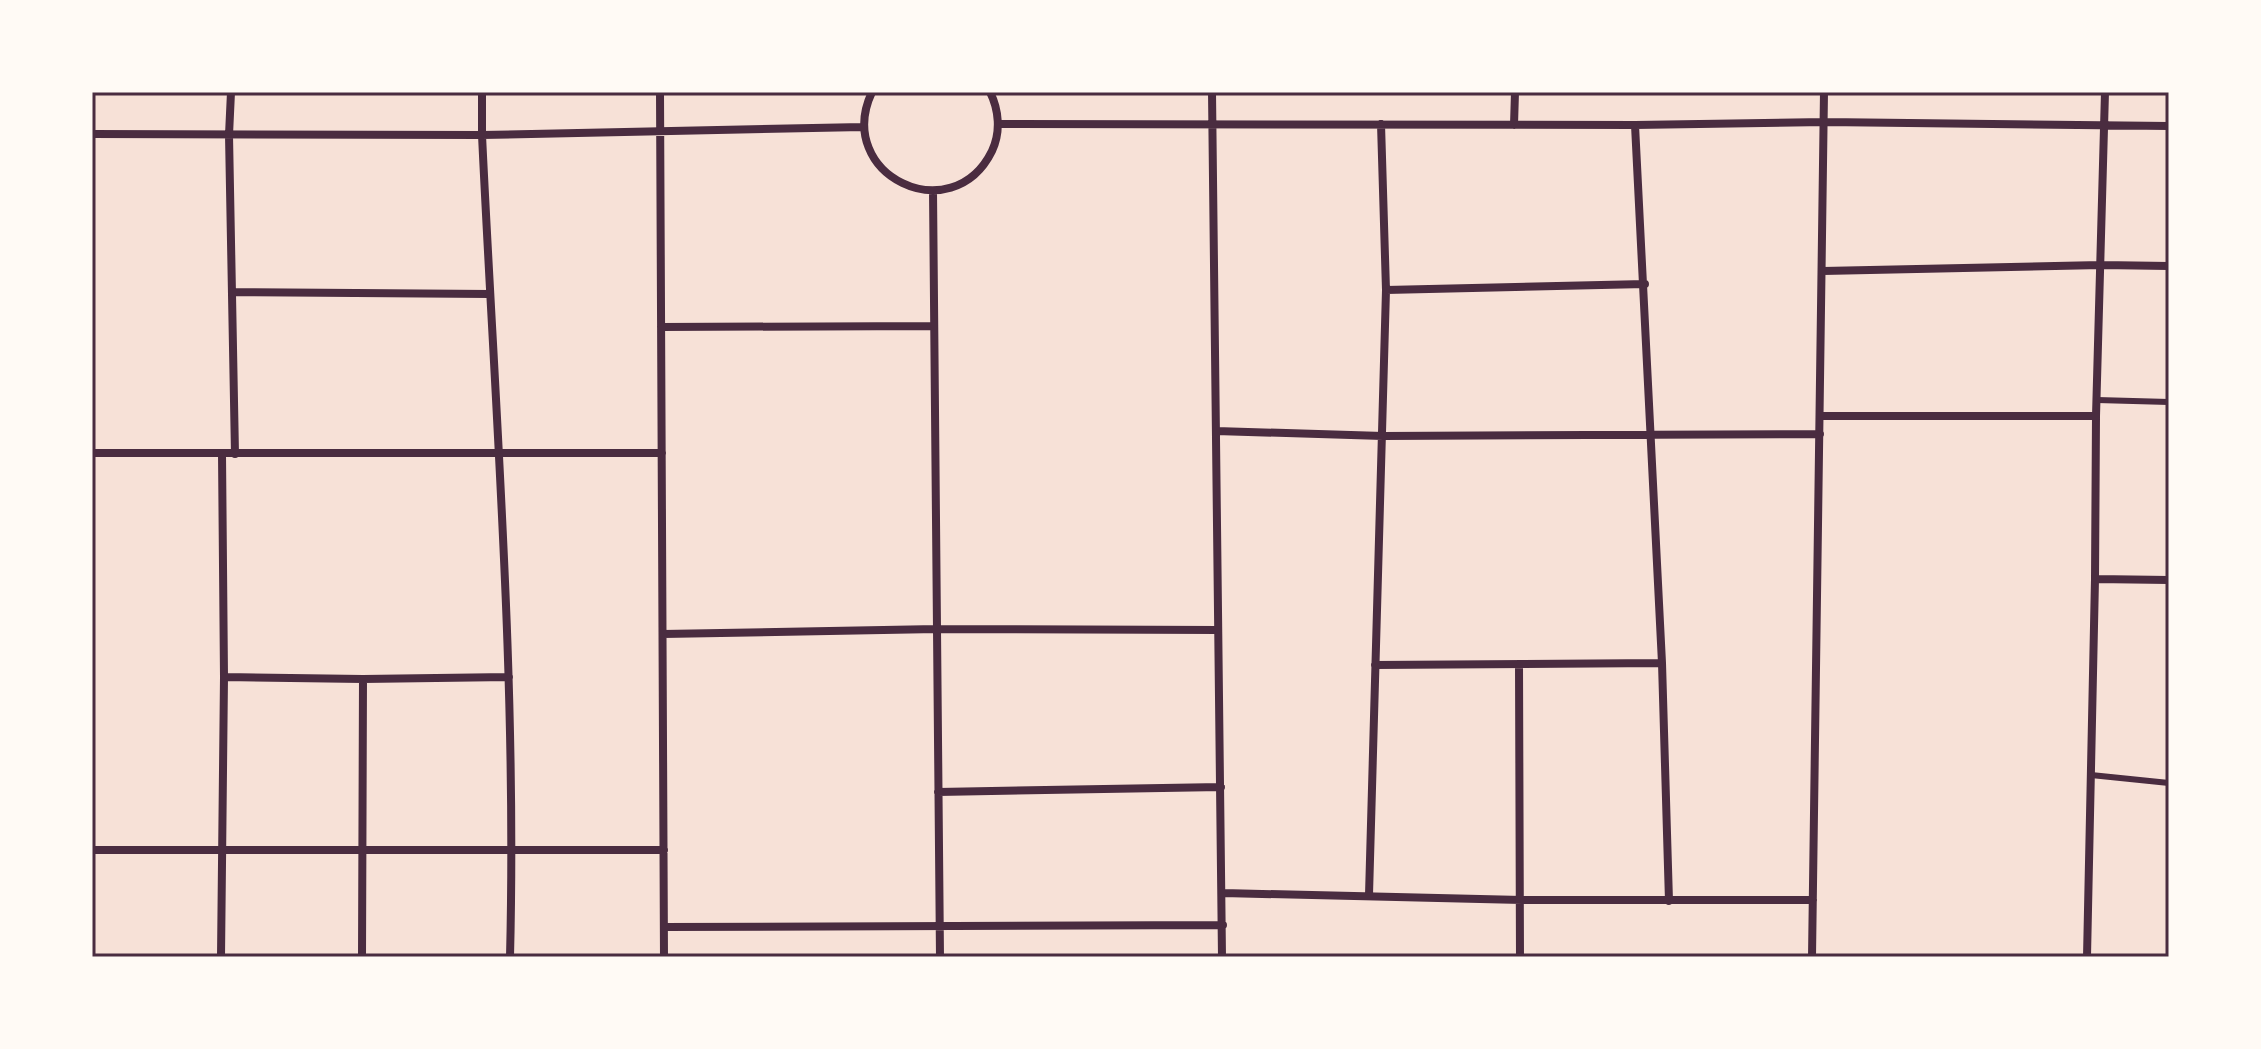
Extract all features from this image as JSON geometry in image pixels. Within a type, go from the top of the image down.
[{"type":"street","points":[[231,92],[229,135],[235,454]]},
{"type":"street","points":[[482,92],[509,677],[513,850],[510,957]]},
{"type":"street","points":[[660,92],[664,957]]},
{"type":"street","points":[[872,92],[863,127],[868,148],[878,166],[912,188],[933,191],[954,187],[986,163],[995,144],[999,124],[996,103],[990,92]]},
{"type":"street","points":[[1212,92],[1222,957]]},
{"type":"street","points":[[1514,125],[1515,92]]},
{"type":"street","points":[[1812,957],[1824,92]]},
{"type":"street","points":[[2087,957],[2105,92]]},
{"type":"street","points":[[999,124],[1635,125],[1825,122],[2169,126]]},
{"type":"street","points":[[1369,895],[1386,290],[1381,124]]},
{"type":"street","points":[[1635,125],[1662,663],[1669,901]]},
{"type":"street","points":[[92,134],[482,135],[863,127]]},
{"type":"street","points":[[933,191],[940,957]]},
{"type":"street","points":[[1823,271],[2169,266]]},
{"type":"street","points":[[1386,290],[1645,284]]},
{"type":"street","points":[[233,292],[490,294]]},
{"type":"street","points":[[661,327],[934,326]]},
{"type":"street","points":[[1820,416],[2096,416]]},
{"type":"street","points":[[1216,431],[1383,436],[1820,434]]},
{"type":"street","points":[[92,453],[662,453]]},
{"type":"street","points":[[221,957],[224,677],[222,454]]},
{"type":"street","points":[[2095,579],[2169,580]]},
{"type":"street","points":[[663,634],[937,629],[1218,630]]},
{"type":"street","points":[[1375,665],[1662,663]]},
{"type":"street","points":[[1519,664],[1520,957]]},
{"type":"street","points":[[224,677],[509,677]]},
{"type":"street","points":[[362,957],[363,679]]},
{"type":"street","points":[[938,792],[1221,787]]},
{"type":"street","points":[[92,850],[664,850]]},
{"type":"street","points":[[1223,893],[1522,900],[1813,900]]},
{"type":"street","points":[[664,927],[1223,925]]},
{"type":"lane","points":[[2097,400],[2169,402]]},
{"type":"lane","points":[[2091,775],[2169,783]]}]
